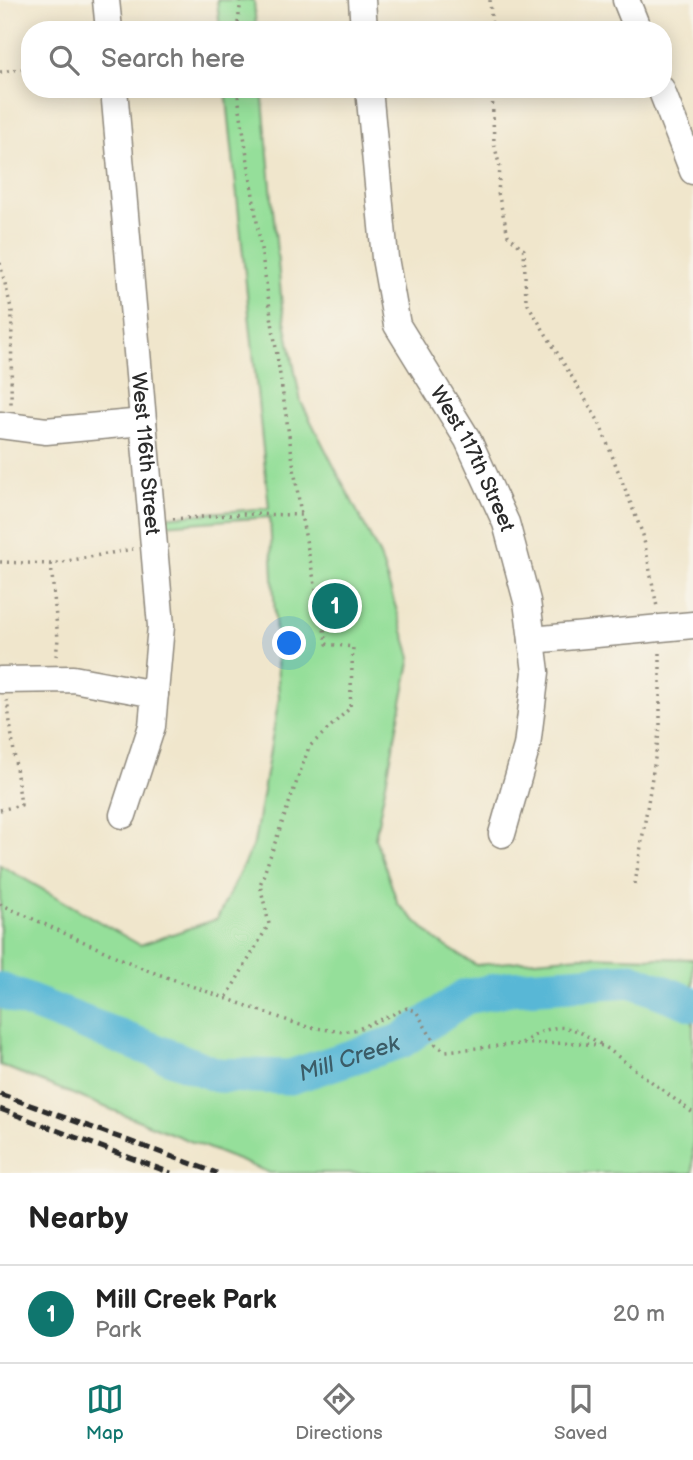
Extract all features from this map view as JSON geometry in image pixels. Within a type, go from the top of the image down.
[{"type":"street","points":[[106,0],[108,21]]},
{"type":"street","points":[[362,0],[363,21]]},
{"type":"street","points":[[626,0],[634,21]]},
{"type":"street","name":"West 116th Street","points":[[115,98],[161,626],[152,726],[123,815]]},
{"type":"street","name":"West 117th Street","points":[[370,98],[385,258],[397,326],[468,440],[506,523],[527,601],[536,672],[527,746],[502,834]]},
{"type":"street","points":[[664,98],[693,172]]},
{"type":"street","points":[[5,426],[46,432],[143,422]]},
{"type":"street","points":[[532,640],[693,625]]},
{"type":"street","points":[[3,679],[73,679],[155,694]]},
{"type":"path","points":[[239,21],[241,0]]},
{"type":"path","points":[[490,0],[491,21]]},
{"type":"path","points":[[0,72],[21,69]]},
{"type":"path","points":[[226,998],[269,923],[260,885],[309,747],[350,708],[352,647],[327,643],[301,515],[238,98]]},
{"type":"path","points":[[492,98],[494,143],[500,168],[498,193],[508,235],[524,250],[526,301],[599,422],[643,536],[660,628],[660,727],[635,884]]},
{"type":"path","points":[[0,263],[12,312],[5,426]]},
{"type":"path","points":[[0,562],[51,564],[139,548],[163,520],[244,514],[301,515]]},
{"type":"path","points":[[51,564],[58,639],[52,679]]},
{"type":"path","points":[[0,810],[21,805],[3,679]]},
{"type":"path","points":[[0,904],[144,969],[303,1026],[326,1031],[358,1029],[408,1008],[416,1011],[436,1045],[446,1051],[459,1052],[520,1044],[577,1043],[604,1046]]},
{"type":"path","points":[[520,1044],[539,1031],[555,1027],[571,1028],[604,1046],[693,1113]]},
{"type":"green space","points":[[217,0],[254,0],[255,21],[219,21]]},
{"type":"green space","points":[[227,98],[263,98],[282,306],[301,402],[380,556],[411,657],[375,838],[398,904],[436,940],[476,965],[581,956],[693,959],[693,1173],[270,1173],[0,1065],[0,865],[140,945],[217,919],[254,843],[279,698],[270,517],[163,525],[162,517],[269,508]]},
{"type":"waterway","name":"Mill Creek","points":[[0,990],[217,1075],[290,1077],[401,1041],[465,997],[510,988],[631,980],[693,1004]]},
{"type":"railway","points":[[0,1094],[217,1173]]},
{"type":"railway","points":[[0,1109],[171,1173]]},
{"type":"place","name":"Mill Creek Park","points":[[335,606]]}]
